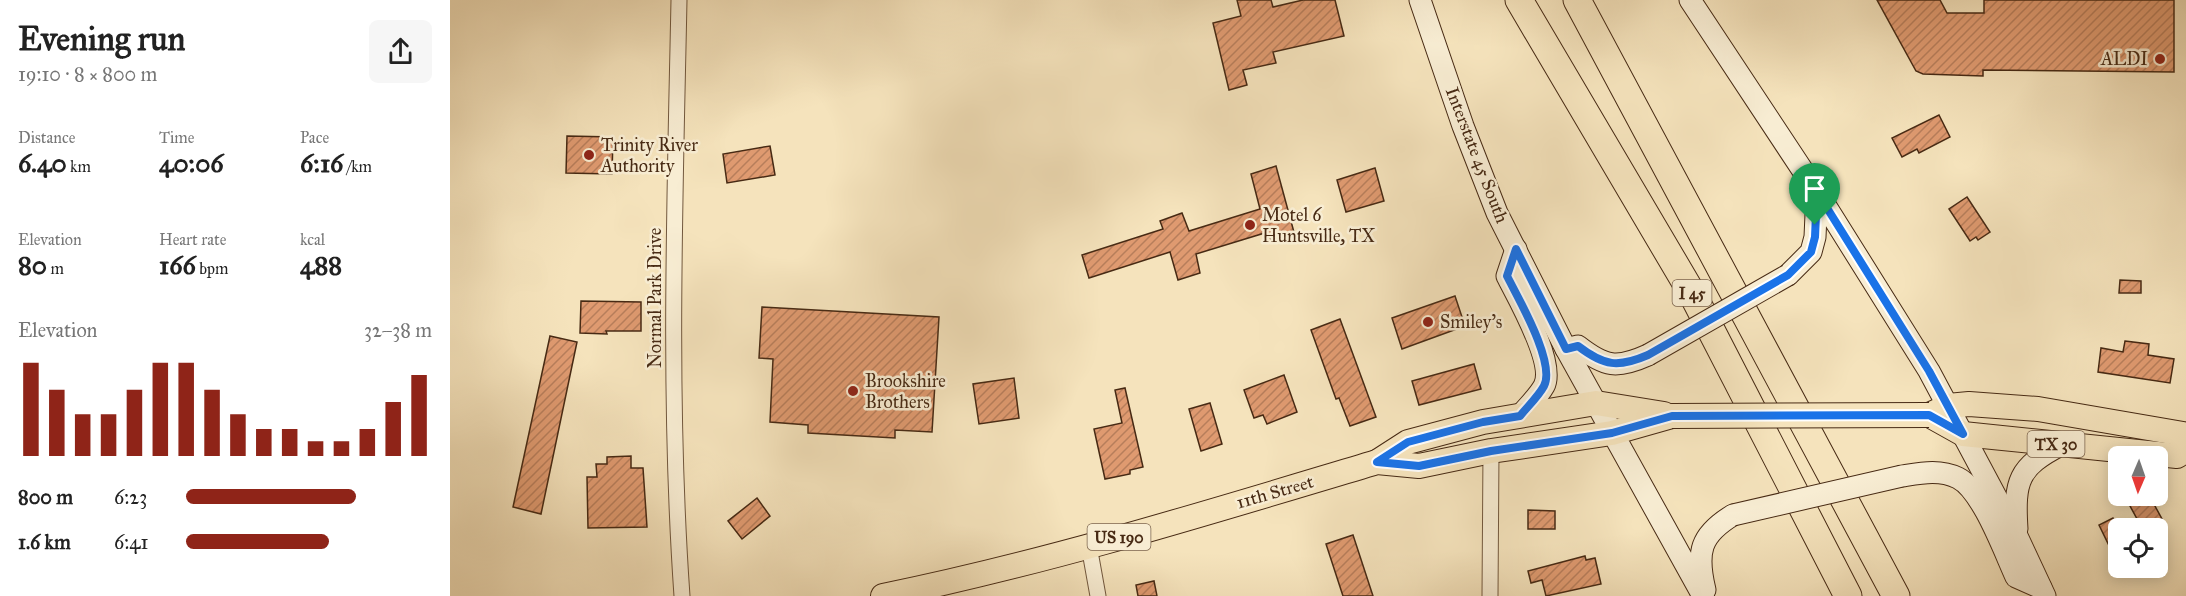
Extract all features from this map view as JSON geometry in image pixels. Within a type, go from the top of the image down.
[{"type":"highway","name":"I 45","points":[[1519,0],[1693,295],[1848,596]]},
{"type":"highway","name":"I 45","points":[[1577,0],[1896,596]]},
{"type":"main road","name":"Interstate 45 South","points":[[1420,0],[1467,136],[1497,213],[1566,349],[1705,596]]},
{"type":"main road","points":[[1690,0],[1817,192],[1923,361],[1939,411]]},
{"type":"main road","points":[[1566,349],[1578,346],[1595,360],[1612,364],[1629,363],[1648,355],[1788,275],[1811,252],[1815,237],[1817,192]]},
{"type":"main road","points":[[1516,249],[1507,276],[1544,356],[1546,379],[1544,386],[1520,416]]},
{"type":"main road","name":"11th Street","points":[[883,596],[937,585],[1089,546],[1377,462],[1408,442],[1483,422],[1596,403],[1672,416],[1939,411]]},
{"type":"main road","name":"TX 30","points":[[1939,411],[1969,404],[2038,409],[2146,427],[2182,434],[2186,437]]},
{"type":"main road","name":"TX 30","points":[[1939,411],[1963,434],[2177,456],[2186,450]]},
{"type":"main road","name":"11th Street","points":[[1377,462],[1419,466],[1491,451],[1612,433],[1672,416]]},
{"type":"main road","points":[[1377,462],[1442,445],[1446,442],[1446,432]]},
{"type":"main road","points":[[1963,434],[2017,536],[2043,592]]},
{"type":"main road","points":[[2017,536],[2017,490],[2022,474],[2040,456],[2061,445]]},
{"type":"main road","points":[[1705,596],[1701,556],[1706,538],[1716,525],[1733,515],[1925,472],[1940,472],[1957,477],[1971,487],[2016,577],[2043,592]]},
{"type":"street","name":"Normal Park Drive","points":[[679,0],[673,316],[682,596]]},
{"type":"street","points":[[1491,451],[1491,596]]},
{"type":"street","points":[[1089,546],[1098,596]]},
{"type":"building","points":[[1237,0],[1271,0],[1273,7],[1303,0],[1335,0],[1344,36],[1273,52],[1276,63],[1243,70],[1247,85],[1229,90],[1213,23],[1241,16]]},
{"type":"building","points":[[1877,0],[1940,0],[1947,13],[1984,13],[1984,0],[2174,0],[2174,72],[1983,70],[1983,76],[1923,74],[1916,71]]},
{"type":"building","points":[[1939,115],[1950,137],[1919,153],[1917,149],[1902,157],[1892,138]]},
{"type":"building","name":"Trinity River Authority","points":[[567,136],[613,137],[612,174],[566,173]]},
{"type":"building","points":[[770,146],[775,175],[727,183],[723,154]]},
{"type":"building","name":"Motel 6 Huntsville, TX","points":[[1276,166],[1295,236],[1272,243],[1268,232],[1196,254],[1200,273],[1178,280],[1170,252],[1089,278],[1082,255],[1163,229],[1160,221],[1182,213],[1189,231],[1260,209],[1251,174]]},
{"type":"building","points":[[1375,168],[1384,201],[1346,212],[1337,180]]},
{"type":"building","points":[[1967,197],[1990,232],[1978,240],[1976,237],[1970,241],[1949,209]]},
{"type":"building","points":[[2120,280],[2141,281],[2141,293],[2119,293]]},
{"type":"building","name":"Smiley's","points":[[1455,296],[1465,326],[1402,349],[1392,318]]},
{"type":"building","points":[[581,301],[641,302],[641,331],[606,331],[607,334],[580,333]]},
{"type":"building","name":"Brookshire Brothers","points":[[762,307],[939,317],[932,432],[895,430],[895,438],[808,433],[808,425],[770,422],[773,359],[759,358]]},
{"type":"building","points":[[1340,319],[1376,417],[1350,426],[1339,398],[1336,399],[1311,330]]},
{"type":"building","points":[[550,336],[577,342],[541,514],[513,507]]},
{"type":"building","points":[[2125,341],[2149,344],[2148,355],[2174,359],[2170,383],[2098,372],[2101,348],[2123,352]]},
{"type":"building","points":[[1474,364],[1481,389],[1419,405],[1412,381]]},
{"type":"building","points":[[1284,375],[1297,412],[1267,424],[1263,415],[1254,418],[1244,390]]},
{"type":"building","points":[[1014,378],[1019,418],[979,424],[973,384]]},
{"type":"building","points":[[1125,388],[1143,467],[1130,470],[1130,474],[1105,479],[1094,429],[1122,423],[1115,390]]},
{"type":"building","points":[[1210,403],[1222,444],[1201,451],[1189,409]]},
{"type":"building","points":[[631,456],[631,468],[643,468],[647,527],[588,528],[587,477],[597,477],[596,464],[607,464],[607,457]]},
{"type":"building","points":[[757,498],[770,516],[742,539],[728,521]]},
{"type":"building","points":[[2130,506],[2155,506],[2161,518],[2137,518]]},
{"type":"building","points":[[1528,510],[1555,511],[1555,529],[1528,529]]},
{"type":"building","points":[[2108,520],[2108,543],[2099,525]]},
{"type":"building","points":[[1353,535],[1373,596],[1343,596],[1326,544]]},
{"type":"building","points":[[1585,556],[1586,560],[1595,558],[1601,584],[1546,596],[1542,580],[1531,583],[1528,571]]},
{"type":"building","points":[[1154,581],[1157,596],[1138,596],[1136,585]]},
{"type":"place","name":"ALDI","points":[[2160,59]]},
{"type":"place","name":"Trinity River Authority","points":[[589,155]]},
{"type":"place","name":"Motel 6 Huntsville, TX","points":[[1250,225]]},
{"type":"place","name":"Smiley's","points":[[1428,322]]},
{"type":"place","name":"Brookshire Brothers","points":[[853,391]]},
{"type":"route","points":[[1817,192],[1929,371],[1963,434],[1929,415],[1672,416],[1612,433],[1491,451],[1419,466],[1377,462],[1408,442],[1483,422],[1520,416],[1544,386],[1546,379],[1544,356],[1507,276],[1516,249],[1566,349],[1578,346],[1595,360],[1612,364],[1629,363],[1648,355],[1788,275],[1811,252],[1815,225],[1817,192]]}]
